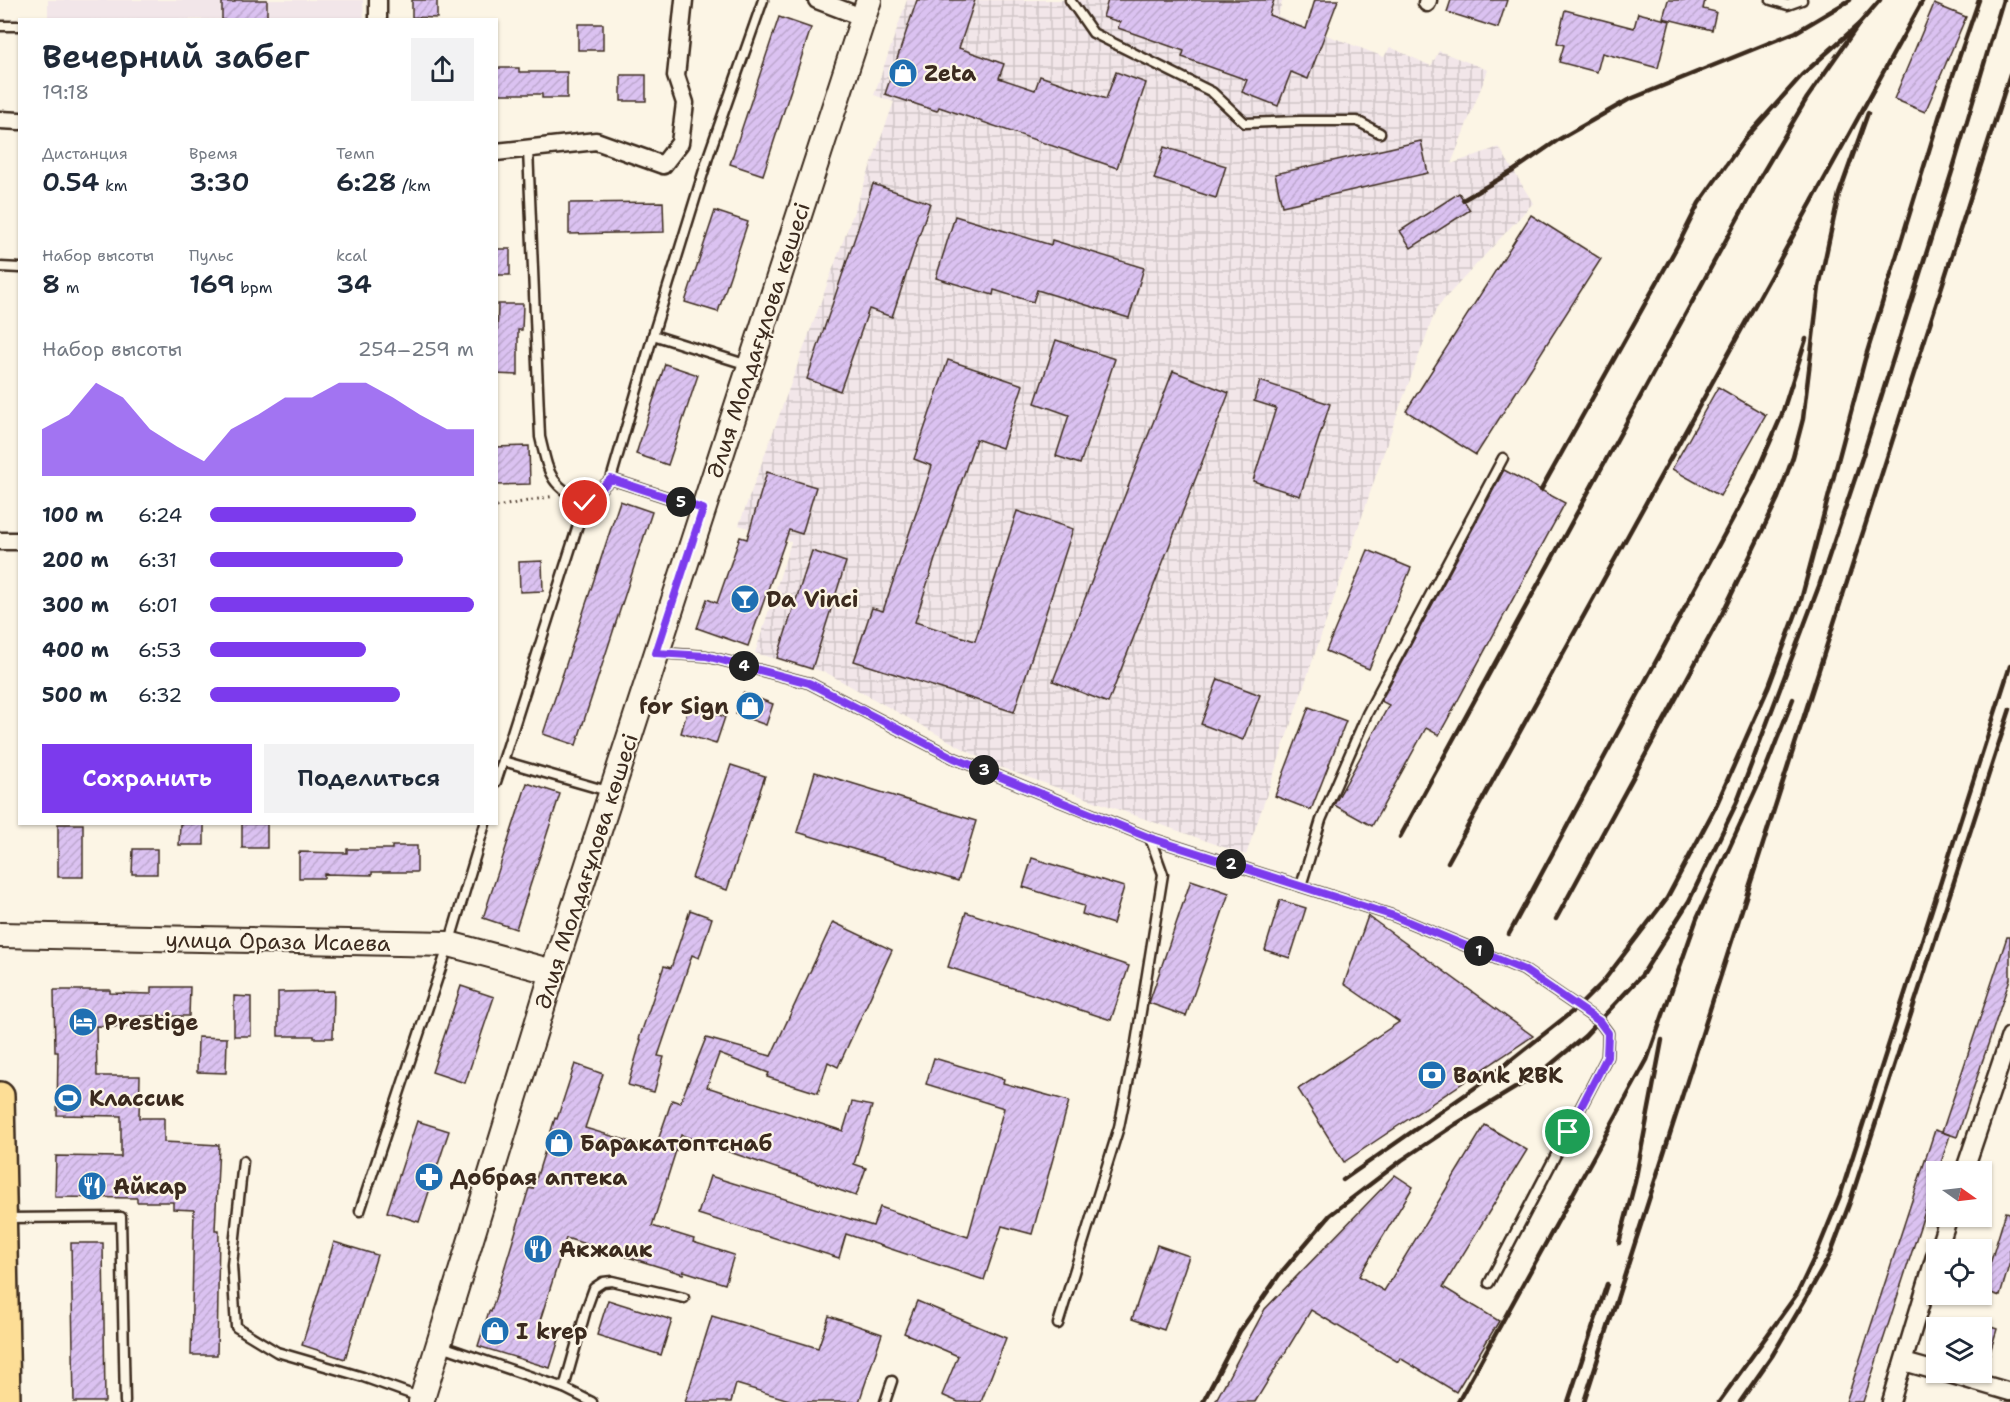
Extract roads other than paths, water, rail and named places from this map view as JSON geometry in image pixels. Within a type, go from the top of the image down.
[{"type":"main road","name":"Әлия Молдағұлова көшесі","points":[[422,1400],[553,972],[866,9]]},
{"type":"main road","name":"улица Ораза Исаева","points":[[0,935],[449,944],[553,972]]},
{"type":"main road","points":[[0,1096],[2,1333],[6,1402]]},
{"type":"street","points":[[378,0],[378,18]]},
{"type":"street","points":[[498,152],[597,141],[663,165],[680,143],[685,103],[676,76],[684,0]]},
{"type":"street","points":[[817,0],[866,9]]},
{"type":"street","points":[[0,120],[18,121]]},
{"type":"street","points":[[0,541],[18,540]]},
{"type":"street","points":[[1968,1161],[2010,1036]]},
{"type":"street","points":[[1892,1402],[1926,1288]]},
{"type":"street","points":[[1904,1362],[1926,1368]]},
{"type":"street","points":[[1979,1383],[2010,1392]]},
{"type":"lane","points":[[498,776],[585,503],[611,479],[709,154],[763,0]]},
{"type":"lane","points":[[1070,0],[1093,33],[1212,92],[1245,123],[1357,121],[1380,133]]},
{"type":"lane","points":[[1771,0],[1788,5],[1802,0]]},
{"type":"lane","points":[[0,27],[18,26]]},
{"type":"lane","points":[[528,149],[540,437],[550,476],[566,494],[585,503]]},
{"type":"lane","points":[[0,267],[18,268]]},
{"type":"lane","points":[[653,335],[749,365]]},
{"type":"lane","points":[[1301,886],[1321,820],[1367,714],[1503,458]]},
{"type":"lane","points":[[611,479],[703,509]]},
{"type":"lane","points":[[656,653],[706,656],[809,683],[954,758],[1150,838],[1418,925],[1524,970],[1599,1021],[1608,1033],[1607,1057],[1489,1283]]},
{"type":"lane","points":[[503,761],[611,792]]},
{"type":"lane","points":[[360,1211],[449,944],[484,825]]},
{"type":"lane","points":[[1058,1324],[1119,1127],[1135,1049],[1163,874],[1150,838]]},
{"type":"lane","points":[[243,1161],[232,1265],[236,1327],[277,1352],[363,1377],[422,1400]]},
{"type":"lane","points":[[2,1218],[121,1217],[125,1402]]},
{"type":"lane","points":[[564,1388],[585,1310],[594,1288],[603,1282],[612,1281],[684,1298]]},
{"type":"lane","points":[[439,1345],[564,1388],[592,1402]]},
{"type":"lane","points":[[885,1402],[892,1381]]},
{"type":"railway","points":[[1463,200],[1513,171],[1558,140],[1628,100],[1796,32],[1850,0]]},
{"type":"railway","points":[[1541,490],[1699,203],[1744,140],[1802,75],[1859,24],[1880,0]]},
{"type":"railway","points":[[1448,862],[1923,0]]},
{"type":"railway","points":[[1343,1180],[1486,1080],[1578,1007],[1602,983],[1667,898],[1715,808],[1769,686],[1801,600],[1865,359],[1946,95],[1979,0]]},
{"type":"railway","points":[[1203,1402],[1240,1331],[1279,1275],[1330,1215],[1402,1160],[1543,1071],[1585,1036],[1642,975],[1689,901],[1737,802],[1819,586],[1862,458],[2003,0]]},
{"type":"railway","points":[[1400,837],[1762,174],[1807,98],[1859,24]]},
{"type":"railway","points":[[1584,1402],[2010,74]]},
{"type":"railway","points":[[1556,919],[1722,614],[1778,498],[1793,457],[1803,419],[1819,287],[1839,194],[1868,113]]},
{"type":"railway","points":[[1509,934],[1752,483],[1781,417],[1806,339]]},
{"type":"railway","points":[[1719,1402],[1797,1294],[1840,1196],[2010,666]]},
{"type":"railway","points":[[1458,1402],[1647,1060],[1697,918],[1765,770],[1793,699]]},
{"type":"railway","points":[[1740,1402],[1772,1356],[1830,1255],[1850,1202],[2010,709]]},
{"type":"railway","points":[[1619,1243],[1635,1182],[1662,1040]]},
{"type":"railway","points":[[1568,1402],[1607,1284]]},
{"type":"place","name":"Zeta","points":[[903,73]]},
{"type":"place","name":"Da Vinci","points":[[745,599]]},
{"type":"place","name":"for Sign","points":[[750,706]]},
{"type":"place","name":"Prestige","points":[[83,1022]]},
{"type":"place","name":"Bank RBK","points":[[1432,1075]]},
{"type":"place","name":"Классик","points":[[68,1098]]},
{"type":"place","name":"Баракатоптснаб","points":[[559,1143]]},
{"type":"place","name":"Добрая аптека","points":[[429,1177]]},
{"type":"place","name":"Айкар","points":[[92,1186]]},
{"type":"place","name":"Акжаик","points":[[538,1249]]},
{"type":"place","name":"I krep","points":[[495,1331]]}]
